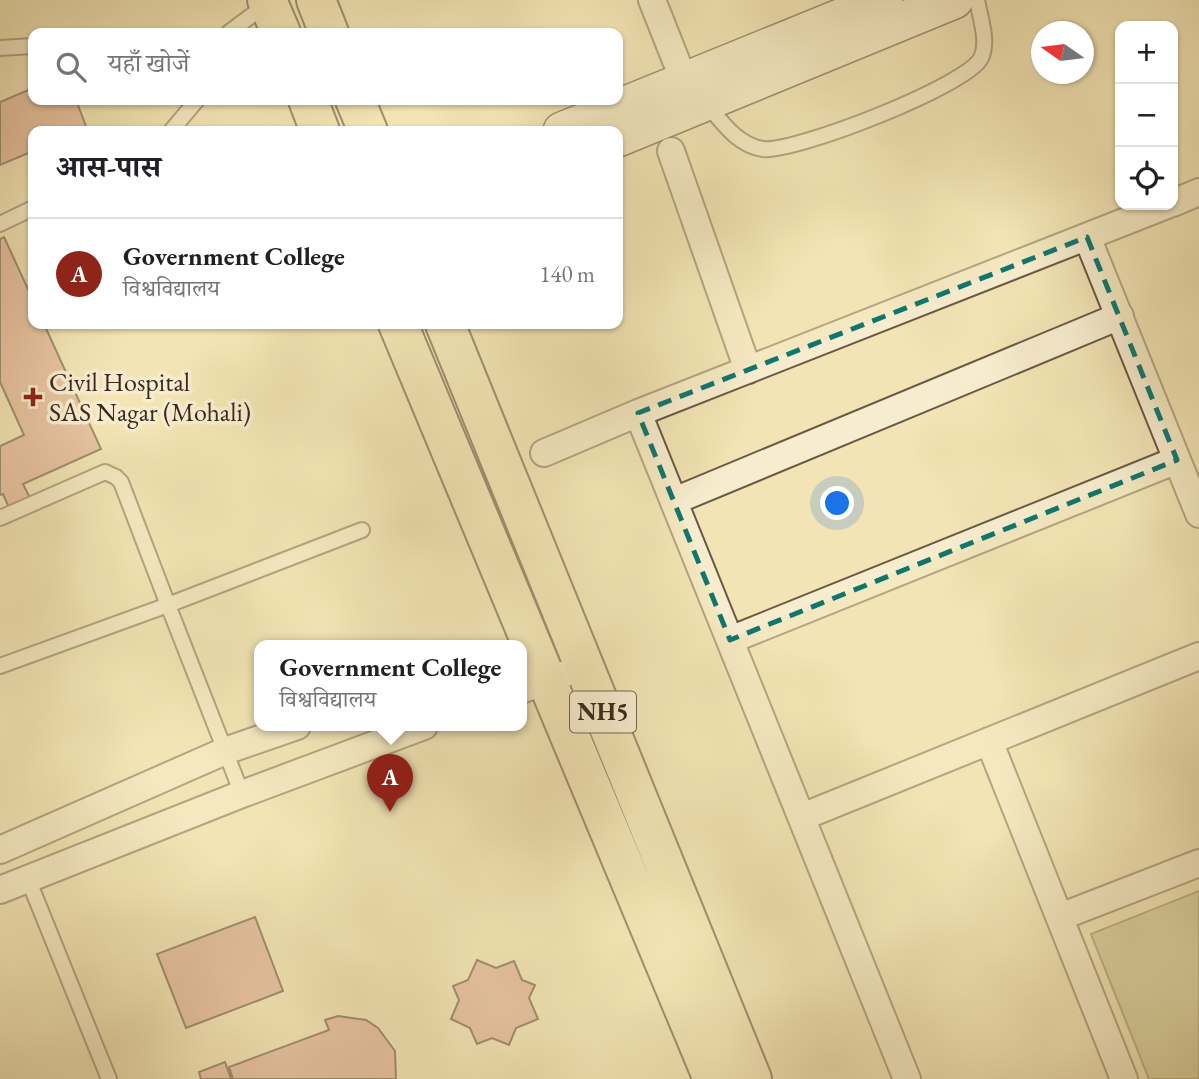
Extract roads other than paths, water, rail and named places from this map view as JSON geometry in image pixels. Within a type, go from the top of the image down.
[{"type":"highway","points":[[316,0],[327,28]]},
{"type":"highway","points":[[310,105],[318,126]]},
{"type":"highway","points":[[357,105],[366,126]]},
{"type":"highway","name":"NH5","points":[[400,329],[519,640]]},
{"type":"highway","name":"NH5","points":[[454,331],[566,622],[752,1079]]},
{"type":"highway","name":"NH5","points":[[527,664],[534,685],[713,1079]]},
{"type":"street","points":[[652,0],[677,64]]},
{"type":"street","points":[[623,136],[954,0]]},
{"type":"street","points":[[574,126],[861,4]]},
{"type":"street","points":[[671,151],[748,370]]},
{"type":"street","points":[[1178,201],[1199,192]]},
{"type":"street","points":[[544,453],[638,412],[1154,210]]},
{"type":"street","points":[[1087,236],[1199,514]]},
{"type":"street","points":[[674,501],[1120,316]]},
{"type":"street","points":[[638,412],[907,1079]]},
{"type":"street","points":[[730,640],[1177,460]]},
{"type":"street","points":[[525,640],[566,622]]},
{"type":"street","points":[[802,817],[1199,656]]},
{"type":"street","points":[[534,685],[584,666]]},
{"type":"street","points":[[28,879],[6,848],[225,751],[283,731]]},
{"type":"street","points":[[0,890],[242,794],[411,731]]},
{"type":"street","points":[[989,741],[1124,1079]]},
{"type":"street","points":[[1060,917],[1199,863]]},
{"type":"lane","points":[[705,102],[742,141],[775,150],[918,101],[973,68],[981,59],[984,47],[977,0]]},
{"type":"lane","points":[[238,28],[272,12]]},
{"type":"lane","points":[[0,48],[28,46]]},
{"type":"lane","points":[[175,126],[193,105]]},
{"type":"lane","points":[[0,224],[28,210]]},
{"type":"lane","points":[[0,518],[105,472],[111,473],[121,482],[242,794]]},
{"type":"lane","points":[[0,666],[362,530]]},
{"type":"lane","points":[[28,879],[108,1079]]},
{"type":"place","name":"Civil Hospital SAS Nagar (Mohali)","points":[[33,397]]},
{"type":"place","name":"Government College","points":[[390,812]]}]
